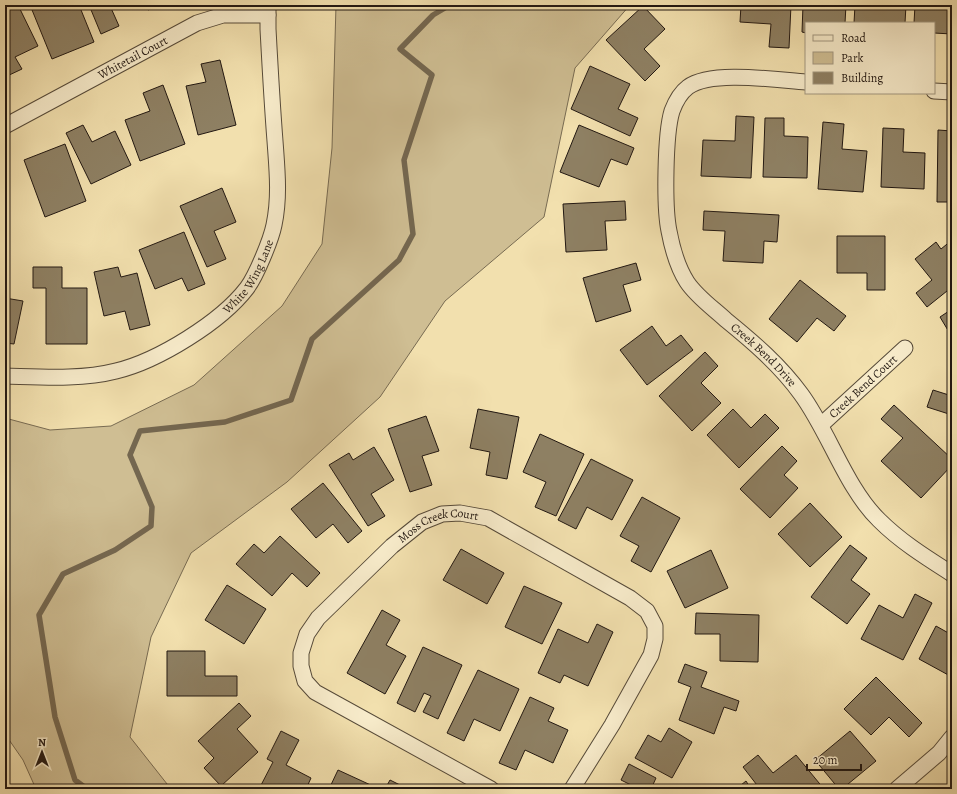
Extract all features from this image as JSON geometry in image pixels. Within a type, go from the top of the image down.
[{"type":"street","name":"Whitetail Court","points":[[5,126],[196,23],[223,15],[268,10]]},
{"type":"street","name":"White Wing Lane","points":[[5,376],[79,376],[114,372],[138,365],[166,352],[227,310],[248,287],[262,258],[274,226],[278,194],[268,10]]},
{"type":"street","name":"Creek Bend Drive","points":[[805,82],[735,77],[700,82],[688,87],[677,100],[671,113],[666,191],[668,230],[686,281],[698,295],[779,367],[801,393],[821,425],[848,475],[878,519],[907,544],[952,574]]},
{"type":"street","points":[[935,91],[952,92]]},
{"type":"street","name":"Creek Bend Court","points":[[821,425],[905,348]]},
{"type":"street","name":"Moss Creek Court","points":[[491,789],[315,692],[305,681],[301,666],[301,653],[307,634],[318,618],[392,546],[422,522],[442,514],[460,512],[488,518],[630,598],[646,611],[655,626],[655,639],[651,655],[612,725],[572,789]]},
{"type":"street","points":[[897,789],[939,752],[952,737]]},
{"type":"green space","points":[[336,5],[630,5],[575,68],[544,217],[445,301],[380,397],[287,482],[191,553],[151,637],[130,737],[171,789],[36,789],[23,760],[5,734],[5,418],[50,430],[111,426],[194,385],[282,306],[322,244],[332,148]]},
{"type":"building","points":[[12,5],[18,5],[38,46],[15,57],[22,69],[5,77],[5,9]]},
{"type":"building","points":[[30,5],[79,5],[94,42],[52,59]]},
{"type":"building","points":[[89,5],[118,5],[111,8],[119,26],[101,34]]},
{"type":"building","points":[[146,5],[159,5],[148,10]]},
{"type":"building","points":[[741,5],[791,5],[789,48],[769,47],[771,24],[740,22]]},
{"type":"building","points":[[803,5],[846,5],[845,22],[805,22],[805,33],[802,32]]},
{"type":"building","points":[[855,5],[906,5],[905,22],[854,22]]},
{"type":"building","points":[[915,5],[952,5],[952,34],[935,33],[935,22],[914,22]]},
{"type":"building","points":[[643,6],[665,29],[644,49],[660,66],[645,81],[606,40]]},
{"type":"building","points":[[220,60],[236,125],[198,135],[186,86],[206,82],[201,64]]},
{"type":"building","points":[[590,66],[630,84],[618,109],[638,118],[630,136],[571,109]]},
{"type":"building","points":[[163,85],[185,144],[140,161],[125,120],[150,111],[143,93]]},
{"type":"building","points":[[736,116],[754,117],[751,178],[701,176],[703,140],[735,141]]},
{"type":"building","points":[[765,118],[784,118],[784,136],[808,137],[807,178],[763,177]]},
{"type":"building","points":[[823,122],[844,124],[842,149],[867,151],[863,192],[818,189]]},
{"type":"building","points":[[83,125],[92,142],[115,131],[131,165],[91,184],[66,133]]},
{"type":"building","points":[[579,125],[634,148],[627,165],[611,159],[599,187],[560,172]]},
{"type":"building","points":[[883,128],[904,129],[903,152],[925,153],[924,189],[881,187]]},
{"type":"building","points":[[938,130],[952,131],[952,202],[937,202]]},
{"type":"building","points":[[65,144],[86,201],[45,217],[24,160]]},
{"type":"building","points":[[222,188],[236,222],[214,231],[226,259],[207,267],[180,206]]},
{"type":"building","points":[[625,201],[626,220],[605,221],[607,250],[566,252],[563,204]]},
{"type":"building","points":[[704,211],[779,215],[777,242],[764,241],[763,263],[723,261],[725,231],[703,230]]},
{"type":"building","points":[[184,232],[205,284],[188,291],[182,278],[155,289],[139,250]]},
{"type":"building","points":[[837,236],[885,236],[885,290],[867,290],[867,273],[837,273]]},
{"type":"building","points":[[952,240],[952,287],[927,307],[916,293],[932,280],[915,259],[936,242],[941,249]]},
{"type":"building","points":[[636,263],[641,280],[623,285],[631,311],[596,322],[583,278]]},
{"type":"building","points":[[33,267],[62,267],[62,288],[87,288],[87,344],[46,344],[46,288],[33,288]]},
{"type":"building","points":[[118,267],[121,277],[137,273],[150,325],[130,330],[125,311],[104,316],[94,272]]},
{"type":"building","points":[[800,280],[846,316],[834,331],[817,318],[797,342],[769,319]]},
{"type":"building","points":[[5,298],[23,301],[14,344],[5,343]]},
{"type":"building","points":[[952,309],[952,331],[949,332],[940,317]]},
{"type":"building","points":[[652,326],[666,346],[681,335],[693,350],[647,385],[620,350]]},
{"type":"building","points":[[705,352],[718,366],[701,383],[721,403],[692,431],[659,396]]},
{"type":"building","points":[[933,390],[952,396],[952,415],[927,407]]},
{"type":"building","points":[[894,405],[952,459],[952,465],[921,498],[881,461],[903,438],[881,419]]},
{"type":"building","points":[[478,409],[519,417],[507,479],[486,475],[490,452],[470,448]]},
{"type":"building","points":[[733,409],[751,428],[765,414],[779,428],[739,468],[707,435]]},
{"type":"building","points":[[426,416],[439,451],[422,456],[432,485],[410,492],[388,429]]},
{"type":"building","points":[[540,434],[584,454],[556,516],[535,507],[546,482],[523,472]]},
{"type":"building","points":[[782,446],[797,461],[784,475],[798,488],[770,518],[740,489]]},
{"type":"building","points":[[374,447],[394,480],[371,494],[385,516],[368,526],[329,465],[349,453],[353,460]]},
{"type":"building","points":[[591,459],[633,480],[612,520],[587,507],[576,529],[558,520]]},
{"type":"building","points":[[323,483],[362,531],[348,543],[333,524],[316,538],[291,509]]},
{"type":"building","points":[[642,497],[680,518],[651,572],[631,561],[639,546],[620,536]]},
{"type":"building","points":[[810,503],[842,537],[810,567],[778,534]]},
{"type":"building","points":[[280,536],[320,573],[307,587],[292,573],[272,596],[236,564],[254,544],[264,553]]},
{"type":"building","points":[[850,545],[867,558],[851,580],[870,594],[847,624],[811,597]]},
{"type":"building","points":[[461,549],[504,573],[487,604],[443,580]]},
{"type":"building","points":[[711,550],[728,588],[685,608],[667,571]]},
{"type":"building","points":[[227,585],[266,609],[244,644],[205,620]]},
{"type":"building","points":[[524,586],[562,603],[542,644],[505,627]]},
{"type":"building","points":[[915,594],[932,603],[903,660],[861,639],[879,605],[903,618]]},
{"type":"building","points":[[382,610],[400,620],[386,645],[406,656],[385,694],[347,673]]},
{"type":"building","points":[[696,613],[759,615],[758,662],[720,661],[720,634],[695,634]]},
{"type":"building","points":[[597,624],[613,632],[588,686],[564,675],[560,683],[538,673],[558,629],[588,643]]},
{"type":"building","points":[[936,626],[952,635],[952,677],[919,659]]},
{"type":"building","points":[[423,647],[462,665],[438,719],[423,712],[431,696],[424,693],[415,712],[397,703]]},
{"type":"building","points":[[167,651],[205,651],[205,676],[237,676],[237,696],[167,696]]},
{"type":"building","points":[[685,664],[707,672],[701,687],[739,701],[736,711],[724,707],[714,734],[679,720],[691,687],[678,682]]},
{"type":"building","points":[[478,670],[519,689],[500,731],[474,719],[464,741],[447,733]]},
{"type":"building","points":[[876,677],[922,723],[909,737],[889,717],[871,735],[844,709]]},
{"type":"building","points":[[530,697],[554,708],[548,721],[568,730],[553,763],[525,750],[516,770],[499,763]]},
{"type":"building","points":[[239,703],[251,716],[237,729],[258,752],[221,786],[204,768],[214,758],[198,741]]},
{"type":"building","points":[[669,728],[692,742],[672,778],[635,758],[648,735],[661,742]]},
{"type":"building","points":[[281,731],[299,740],[286,765],[311,778],[306,789],[259,789],[273,762],[267,759]]},
{"type":"building","points":[[850,731],[876,761],[842,789],[839,789],[815,760]]},
{"type":"building","points":[[758,755],[773,773],[796,755],[824,789],[760,789],[743,767]]},
{"type":"building","points":[[629,764],[656,778],[651,789],[639,789],[621,780]]},
{"type":"building","points":[[338,770],[375,787],[374,789],[329,789]]},
{"type":"building","points":[[390,780],[408,789],[385,789]]},
{"type":"building","points":[[746,781],[751,789],[736,789]]},
{"type":"waterway","points":[[87,789],[75,780],[55,717],[39,615],[63,574],[115,550],[151,526],[152,507],[130,455],[140,431],[225,422],[291,400],[312,339],[399,260],[413,234],[404,160],[432,75],[400,49],[433,15],[450,5]]}]
